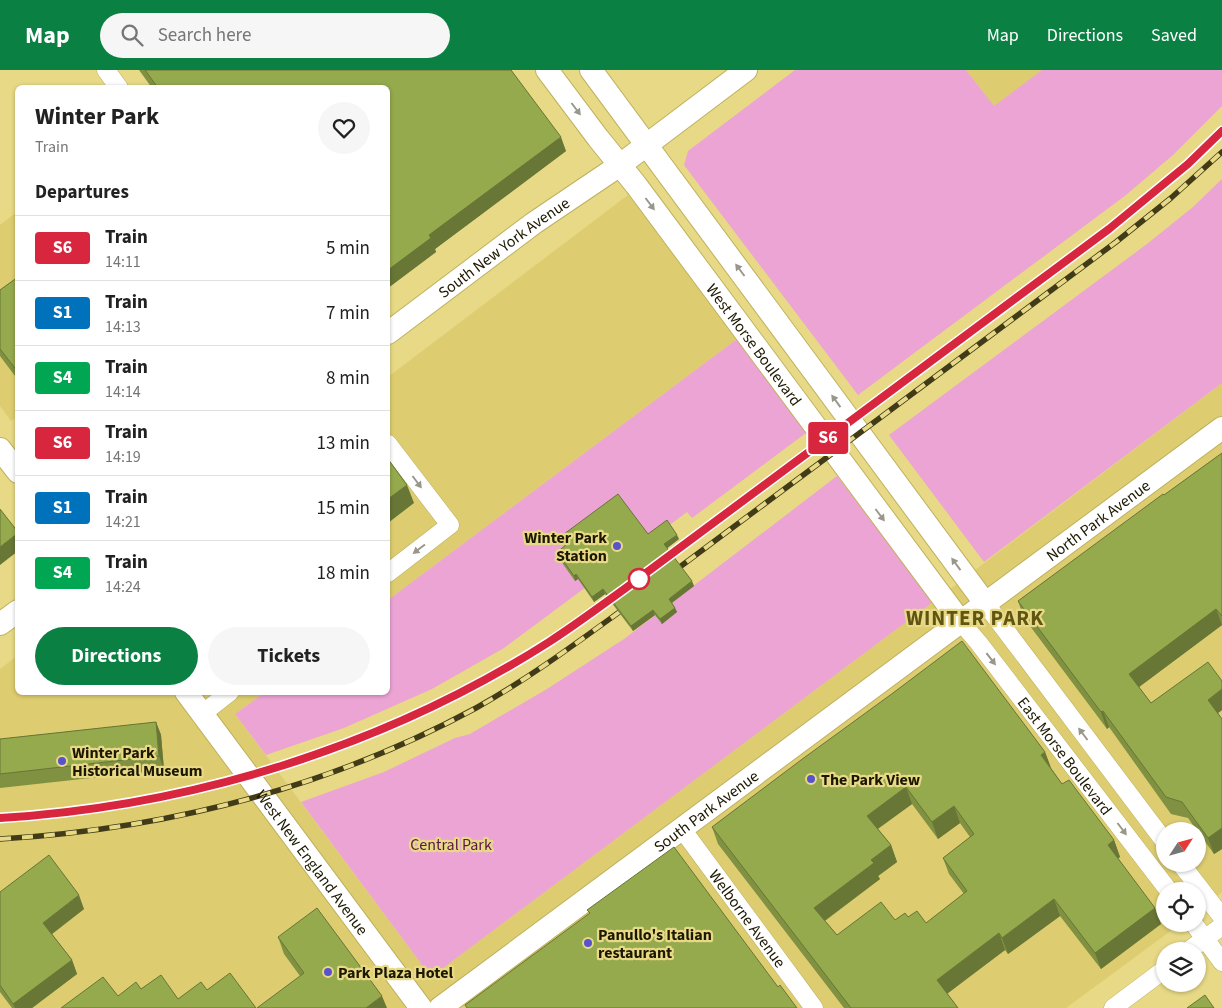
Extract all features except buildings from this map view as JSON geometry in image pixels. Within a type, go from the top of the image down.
[{"type":"street","points":[[106,70],[117,85]]},
{"type":"street","name":"West Morse Boulevard","points":[[547,70],[730,311],[973,612]]},
{"type":"street","name":"West Morse Boulevard","points":[[592,70],[756,292],[973,612]]},
{"type":"street","name":"South New York Avenue","points":[[390,331],[534,223],[647,146],[746,70]]},
{"type":"street","points":[[730,311],[756,292]]},
{"type":"street","name":"North Park Avenue","points":[[973,612],[1222,428]]},
{"type":"street","points":[[390,447],[450,525],[390,571]]},
{"type":"street","points":[[0,449],[15,468]]},
{"type":"street","name":"East Morse Boulevard","points":[[973,612],[1096,751],[1156,830]]},
{"type":"street","name":"East Morse Boulevard","points":[[973,612],[984,650],[1162,882]]},
{"type":"street","name":"South Park Avenue","points":[[440,1008],[973,612]]},
{"type":"street","points":[[0,624],[15,613]]},
{"type":"street","name":"West New England Avenue","points":[[188,695],[421,1008]]},
{"type":"street","points":[[202,714],[226,695]]},
{"type":"street","points":[[1074,766],[1096,751]]},
{"type":"street","name":"Welborne Avenue","points":[[682,829],[814,1008]]},
{"type":"street","points":[[1187,872],[1222,917]]},
{"type":"street","points":[[1201,942],[1222,926]]},
{"type":"street","points":[[1200,932],[1222,962]]},
{"type":"street","points":[[1113,1008],[1156,976]]},
{"type":"shaded area","points":[[966,70],[1042,70],[994,107]]},
{"type":"shaded area","points":[[628,195],[737,339],[390,599],[390,375]]},
{"type":"shaded area","points":[[15,214],[15,418],[11,421],[0,406],[0,225]]},
{"type":"shaded area","points":[[1222,383],[1222,892],[1206,905],[1206,882],[1156,882],[1156,932],[1169,932],[1066,1008],[0,1008],[0,669],[15,658],[15,695],[261,695],[235,714],[431,977],[933,602]]},
{"type":"green space","points":[[795,70],[966,70],[994,106],[1042,70],[1222,70],[1222,106],[1173,155],[1126,195],[858,395],[684,165],[688,151]]},
{"type":"green space","points":[[1222,179],[1222,383],[984,562],[889,435],[1147,244],[1193,207]]},
{"type":"green space","points":[[737,339],[806,433],[692,518],[687,512],[504,648],[432,689],[344,728],[266,755],[235,714],[261,695],[390,695],[390,599]]},
{"type":"green space","name":"Central Park","points":[[837,476],[933,602],[431,977],[301,802],[384,772],[455,738],[470,734],[547,689],[624,639]]},
{"type":"railway","points":[[661,563],[1109,229],[1188,163],[1222,131]]},
{"type":"railway","points":[[669,575],[1116,242],[1171,198],[1222,152]]},
{"type":"railway","points":[[0,818],[114,806],[170,795],[226,782],[335,747],[388,726],[440,702],[495,673],[549,642],[621,592]]},
{"type":"railway","points":[[0,839],[124,826],[185,814],[245,800],[363,761],[420,736],[476,708],[554,659],[629,605]]},
{"type":"train","name":"S6","points":[[0,818],[64,813],[117,805],[200,789],[248,776],[298,760],[396,723],[497,672],[549,642],[797,462],[1109,229],[1188,164],[1222,131]]},
{"type":"place","name":"Winter Park Station","points":[[617,546]]},
{"type":"place","name":"Winter Park Historical Museum","points":[[62,761]]},
{"type":"place","name":"The Park View","points":[[811,779]]},
{"type":"place","name":"Panullo's Italian restaurant","points":[[588,943]]},
{"type":"place","name":"Park Plaza Hotel","points":[[328,972]]},
{"type":"district","name":"WINTER PARK","points":[[975,618]]}]
